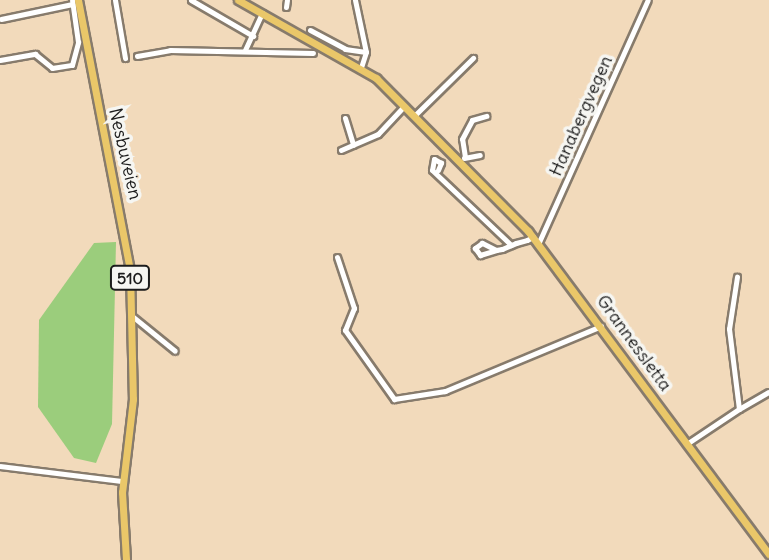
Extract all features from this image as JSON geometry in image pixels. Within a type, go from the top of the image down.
[{"type":"main road","name":"Grannessletta","points":[[238,0],[361,67],[463,159],[534,237],[769,554]]},
{"type":"main road","name":"Nesbuveien","points":[[74,1],[121,209],[132,316],[133,399],[123,481],[126,560]]},
{"type":"street","points":[[115,0],[125,58]]},
{"type":"street","points":[[191,0],[253,36]]},
{"type":"street","points":[[355,0],[366,52],[361,67]]},
{"type":"street","name":"Hanabergvegen","points":[[513,244],[534,237],[648,0]]},
{"type":"street","points":[[0,60],[35,54],[52,68],[72,65],[78,42],[74,1],[1,19]]},
{"type":"street","points":[[245,50],[264,14]]},
{"type":"street","points":[[310,30],[347,50],[366,52]]},
{"type":"street","points":[[137,56],[245,50],[313,53]]},
{"type":"street","points":[[414,116],[473,58]]},
{"type":"street","points":[[341,150],[378,134],[404,106]]},
{"type":"street","points":[[480,155],[463,159],[462,139],[473,119],[486,116]]},
{"type":"street","points":[[345,118],[353,145]]},
{"type":"street","points":[[438,170],[513,244],[496,250]]},
{"type":"street","points":[[337,257],[354,309],[345,330],[391,399],[424,398],[601,326]]},
{"type":"street","points":[[737,277],[729,328],[738,366],[733,387],[739,409]]},
{"type":"street","points":[[132,316],[175,351]]},
{"type":"street","points":[[688,443],[769,392]]},
{"type":"street","points":[[0,466],[123,481]]},
{"type":"green space","points":[[116,242],[112,424],[96,463],[74,458],[38,407],[39,320],[94,243]]}]
